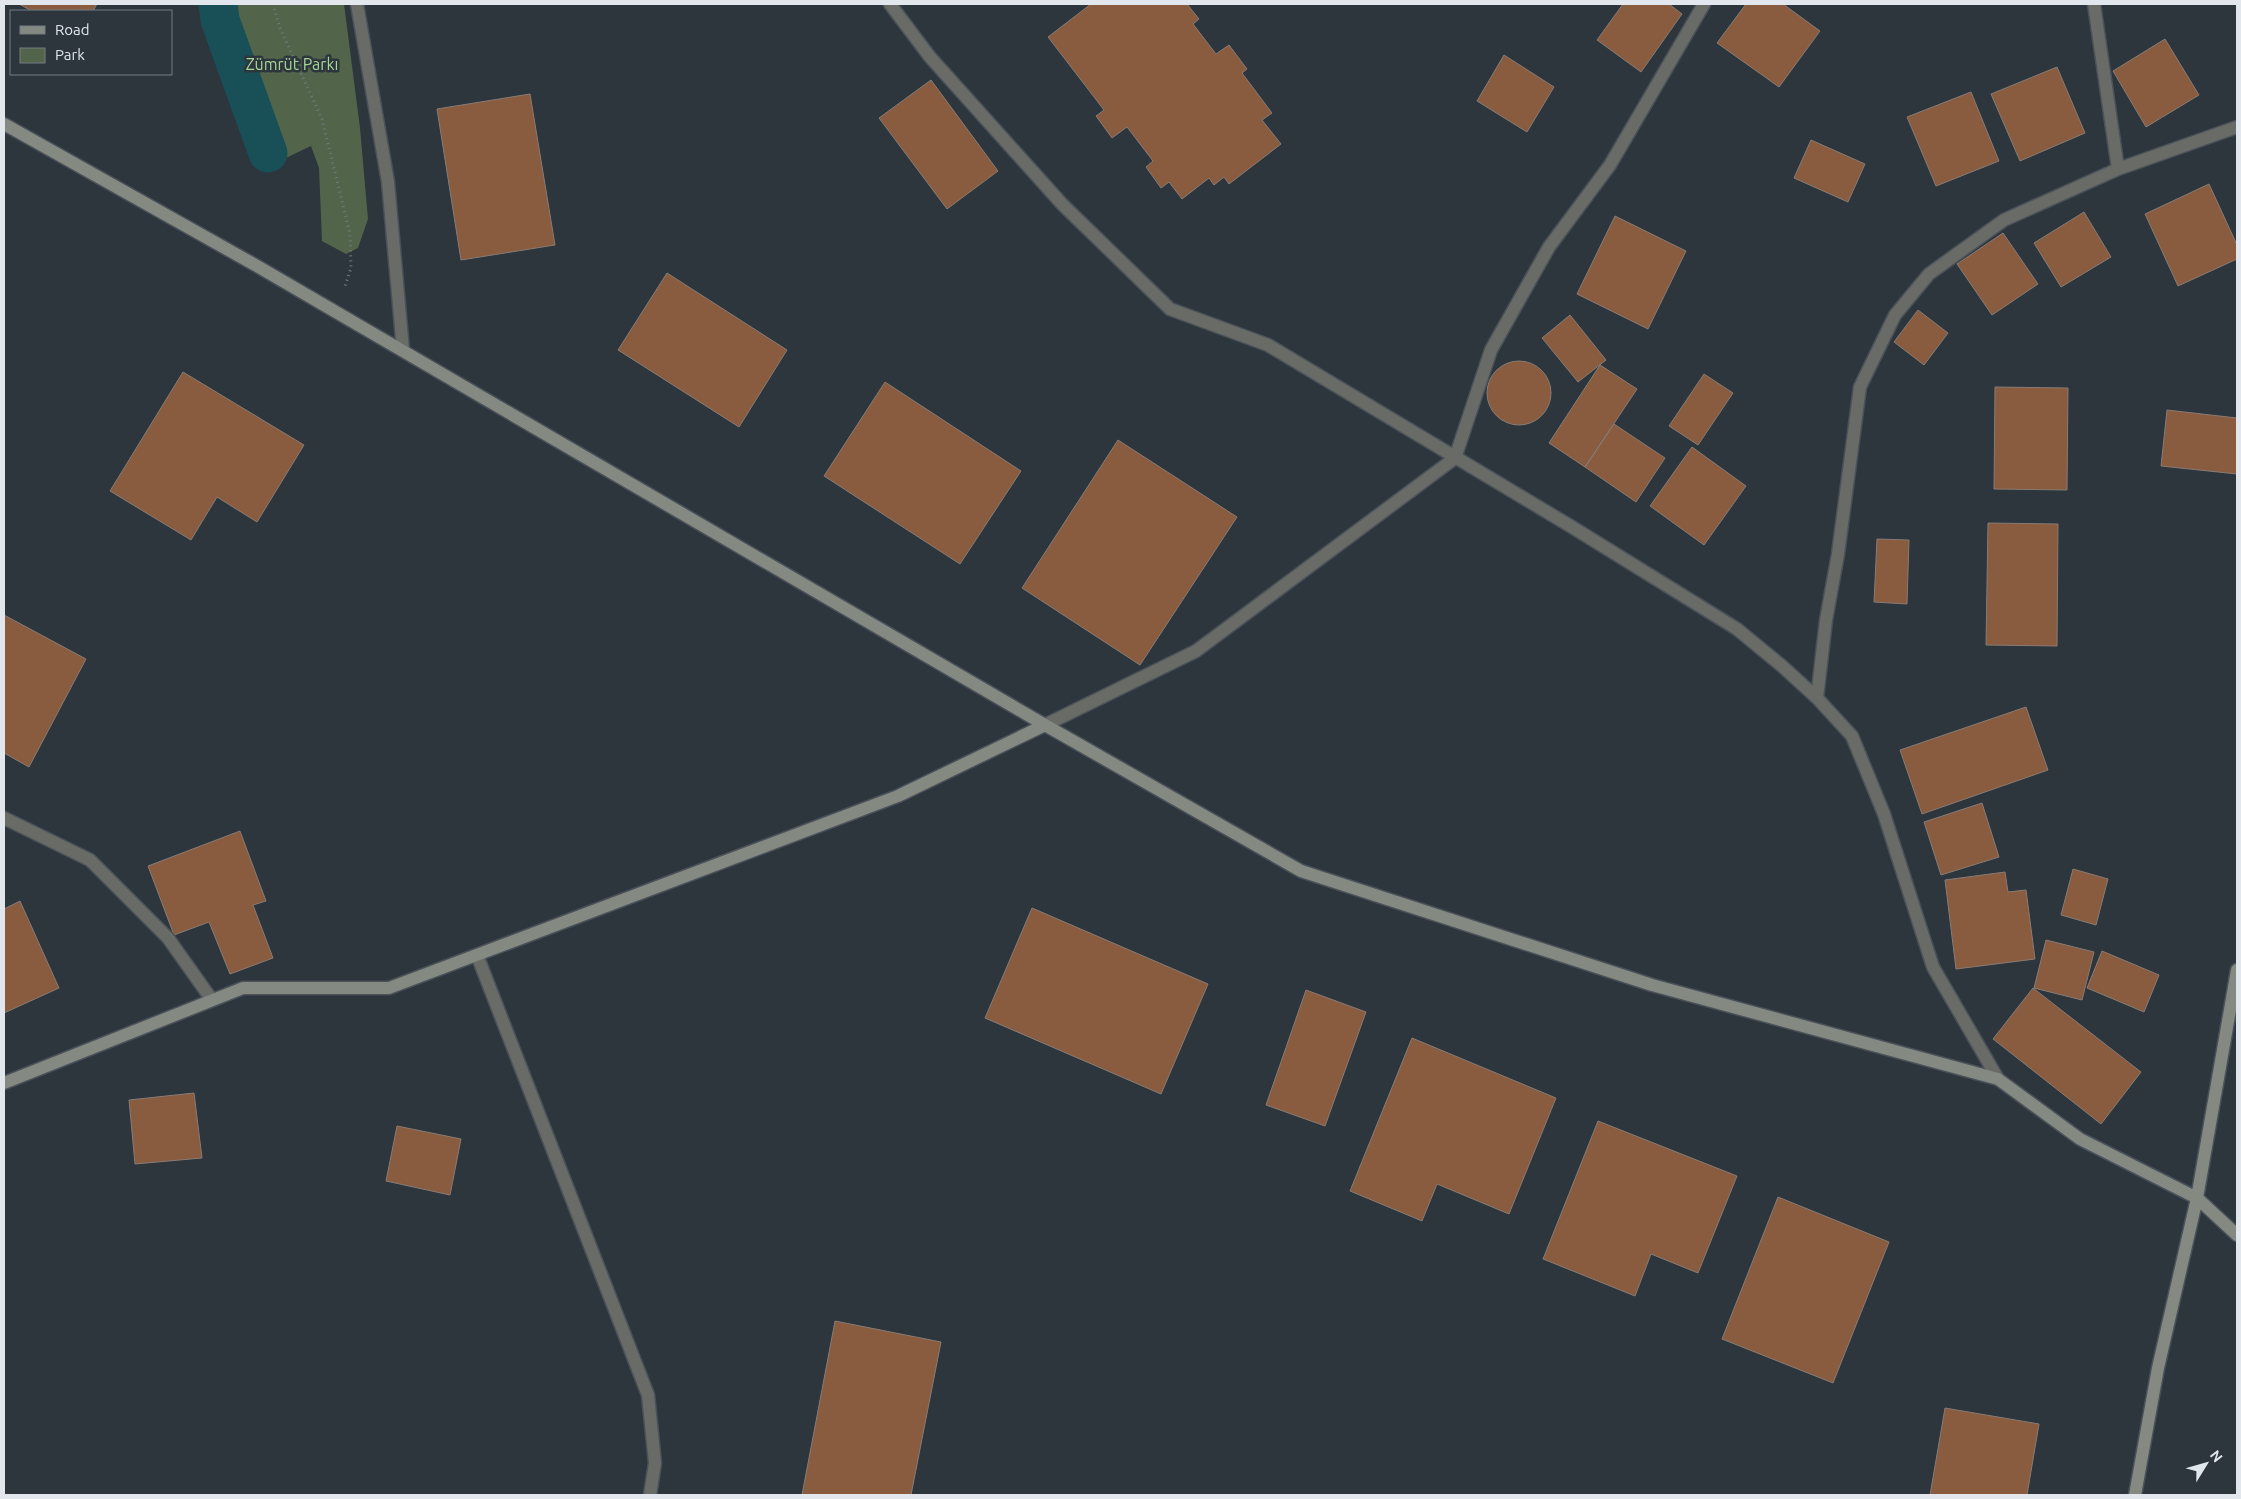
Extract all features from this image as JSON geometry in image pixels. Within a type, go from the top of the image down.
[{"type":"street","points":[[358,4],[388,182],[403,350]]},
{"type":"street","points":[[890,4],[930,57],[1062,204],[1170,309],[1268,345],[1737,629],[1817,698],[1852,736],[1884,814],[1933,967],[1998,1079]]},
{"type":"street","points":[[4,1083],[243,988],[389,988],[898,796],[1196,651],[1455,458],[1491,350],[1549,247],[1610,166],[1704,4]]},
{"type":"street","points":[[2094,4],[2118,169]]},
{"type":"street","points":[[4,124],[403,350],[1045,725],[1301,871],[1652,985],[1998,1079],[2080,1139],[2197,1198],[2237,1234]]},
{"type":"street","points":[[1817,698],[1826,620],[1838,554],[1860,387],[1895,314],[1930,274],[2004,220],[2118,169],[2237,127]]},
{"type":"street","points":[[4,818],[90,860],[168,938],[212,1000]]},
{"type":"street","points":[[478,955],[648,1395],[655,1463],[650,1495]]},
{"type":"street","points":[[2135,1495],[2158,1368],[2197,1198],[2237,970]]},
{"type":"path","points":[[273,4],[280,28],[322,119],[350,234],[351,268],[337,312]]},
{"type":"green space","name":"Zümrüt Parkı","points":[[212,4],[344,4],[360,128],[368,219],[358,248],[346,254],[322,241],[319,168],[311,146],[265,168],[216,33]]},
{"type":"building","points":[[19,4],[97,4],[94,10],[30,10]]},
{"type":"building","points":[[1091,4],[1187,4],[1199,19],[1193,24],[1216,54],[1229,45],[1247,69],[1242,73],[1272,113],[1262,120],[1281,144],[1229,184],[1224,177],[1214,185],[1209,178],[1182,199],[1169,182],[1161,188],[1146,167],[1153,161],[1127,127],[1112,138],[1096,116],[1104,110],[1048,37]]},
{"type":"building","points":[[1623,4],[1669,4],[1682,14],[1641,72],[1597,40]]},
{"type":"building","points":[[1746,4],[1783,4],[1820,31],[1779,87],[1717,43]]},
{"type":"building","points":[[2165,39],[2199,95],[2146,127],[2113,71]]},
{"type":"building","points":[[1504,55],[1554,87],[1527,132],[1477,101]]},
{"type":"building","points":[[2057,67],[2085,133],[2020,161],[1991,94]]},
{"type":"building","points":[[931,80],[998,171],[947,209],[879,118]]},
{"type":"building","points":[[1971,92],[1999,161],[1936,186],[1907,117]]},
{"type":"building","points":[[530,94],[555,245],[461,260],[437,109]]},
{"type":"building","points":[[1811,140],[1865,164],[1848,202],[1794,178]]},
{"type":"building","points":[[2209,184],[2237,245],[2237,259],[2178,286],[2145,214]]},
{"type":"building","points":[[2084,212],[2111,257],[2061,287],[2034,243]]},
{"type":"building","points":[[1615,216],[1686,251],[1648,329],[1577,294]]},
{"type":"building","points":[[2003,233],[2038,284],[1992,315],[1957,264]]},
{"type":"building","points":[[667,273],[787,350],[739,427],[618,350]]},
{"type":"building","points":[[1918,310],[1948,333],[1924,365],[1894,342]]},
{"type":"building","points":[[1570,315],[1606,360],[1578,382],[1542,338]]},
{"type":"building","points":[[1513,361],[1525,361],[1542,370],[1549,381],[1551,393],[1549,405],[1542,416],[1525,425],[1513,425],[1501,420],[1492,411],[1487,399],[1487,387],[1492,375],[1501,366]]},
{"type":"building","points":[[1600,365],[1637,389],[1585,467],[1549,443]]},
{"type":"building","points":[[183,372],[304,445],[257,522],[217,497],[191,540],[110,491]]},
{"type":"building","points":[[1704,374],[1733,393],[1698,445],[1669,426]]},
{"type":"building","points":[[885,382],[1021,471],[960,564],[824,476]]},
{"type":"building","points":[[1995,387],[2068,388],[2067,490],[1994,489]]},
{"type":"building","points":[[2167,410],[2237,418],[2237,474],[2161,466]]},
{"type":"building","points":[[1614,424],[1665,458],[1636,502],[1585,467]]},
{"type":"building","points":[[1118,440],[1237,517],[1140,665],[1022,588]]},
{"type":"building","points":[[1692,447],[1746,486],[1704,545],[1650,506]]},
{"type":"building","points":[[1988,523],[2058,524],[2057,646],[1986,645]]},
{"type":"building","points":[[1877,539],[1909,540],[1907,604],[1874,602]]},
{"type":"building","points":[[4,615],[86,659],[29,767],[4,753]]},
{"type":"building","points":[[2026,707],[2048,770],[1922,814],[1900,750]]},
{"type":"building","points":[[1982,803],[1999,857],[1941,875],[1924,822]]},
{"type":"building","points":[[240,831],[266,901],[253,905],[273,958],[230,974],[209,922],[174,935],[148,866]]},
{"type":"building","points":[[2073,869],[2108,879],[2096,925],[2061,915]]},
{"type":"building","points":[[2005,872],[2008,892],[2026,890],[2035,959],[1956,969],[1945,880]]},
{"type":"building","points":[[20,901],[59,988],[4,1013],[4,909]]},
{"type":"building","points":[[1032,908],[1208,984],[1161,1094],[985,1018]]},
{"type":"building","points":[[2046,940],[2094,952],[2082,1000],[2034,988]]},
{"type":"building","points":[[2102,951],[2159,975],[2144,1012],[2087,988]]},
{"type":"building","points":[[2033,988],[2141,1072],[2101,1124],[1993,1039]]},
{"type":"building","points":[[1306,990],[1366,1012],[1325,1126],[1266,1105]]},
{"type":"building","points":[[1412,1038],[1556,1098],[1509,1214],[1437,1184],[1422,1221],[1350,1191]]},
{"type":"building","points":[[194,1093],[202,1158],[135,1164],[129,1100]]},
{"type":"building","points":[[1598,1121],[1737,1176],[1698,1273],[1651,1254],[1635,1296],[1543,1259]]},
{"type":"building","points":[[397,1126],[461,1139],[450,1195],[386,1181]]},
{"type":"building","points":[[1778,1197],[1889,1242],[1833,1383],[1722,1339]]},
{"type":"building","points":[[835,1321],[941,1342],[911,1495],[802,1495]]},
{"type":"building","points":[[1945,1408],[2039,1424],[2027,1495],[1930,1495]]},
{"type":"waterway","points":[[218,4],[220,20],[268,153]]}]
